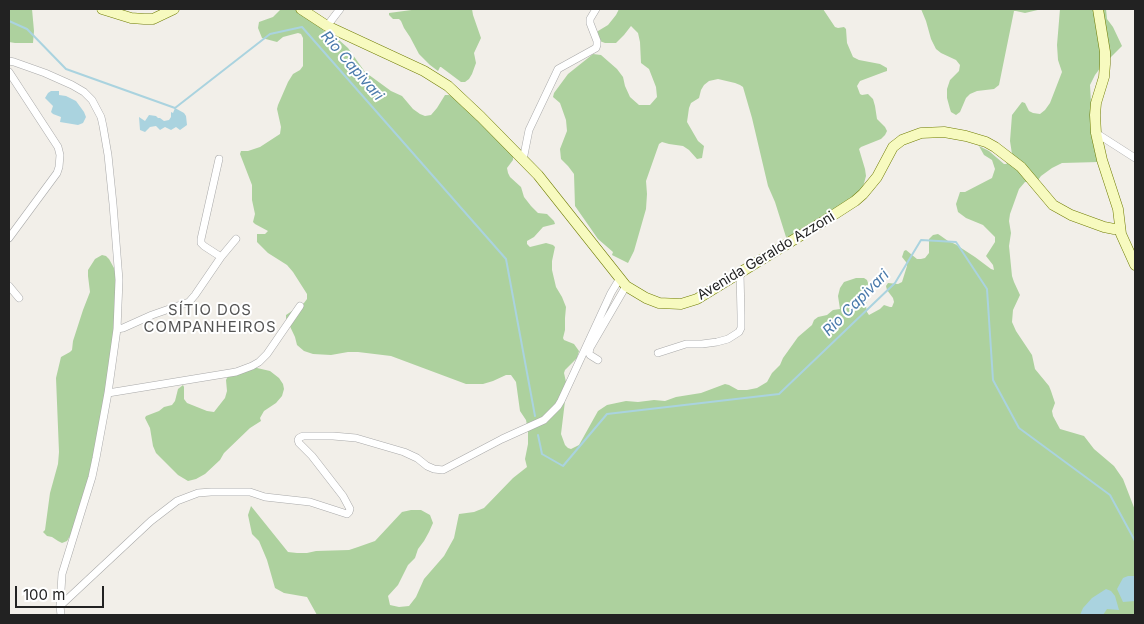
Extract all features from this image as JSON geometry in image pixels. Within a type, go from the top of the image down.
[{"type":"street","points":[[102,9],[144,20],[153,19],[174,9]]},
{"type":"street","name":"Avenida Geraldo Azzoni","points":[[301,9],[327,26],[424,71],[448,86],[481,117],[549,189],[623,282],[646,298],[659,303],[682,304],[697,299],[855,201],[877,177],[893,147],[902,140],[921,133],[944,132],[960,134],[986,142],[1021,168],[1053,205],[1071,215],[1104,227],[1120,229]]},
{"type":"street","points":[[327,26],[340,9]]},
{"type":"street","points":[[523,160],[529,130],[558,69],[596,48],[598,41],[590,23],[590,19],[596,9]]},
{"type":"street","points":[[1098,9],[1105,52],[1105,64],[1104,77],[1096,103],[1096,133],[1102,160],[1118,209],[1120,229],[1135,264]]},
{"type":"street","points":[[9,61],[45,73],[72,85],[84,92],[92,100],[100,116],[108,155],[115,223],[119,280],[117,329],[108,393],[92,477],[62,574],[59,612]]},
{"type":"street","points":[[9,72],[58,147],[60,155],[57,173],[9,238]]},
{"type":"street","points":[[1096,133],[1135,158]]},
{"type":"street","points":[[219,159],[201,242],[221,258]]},
{"type":"street","points":[[117,329],[189,302],[236,239]]},
{"type":"street","points":[[658,353],[686,344],[717,342],[728,339],[739,332],[741,328],[740,273]]},
{"type":"street","points":[[598,360],[590,356],[590,348],[623,282]]},
{"type":"street","points":[[59,612],[151,521],[176,502],[198,493],[250,492],[265,497],[310,502],[347,514],[350,512],[343,496],[312,456],[299,443],[299,438],[303,436],[356,438],[404,452],[417,458],[434,470],[443,470],[502,439],[544,420],[552,413],[561,400],[611,293],[623,282]]},
{"type":"street","points":[[9,286],[19,298]]},
{"type":"street","points":[[108,393],[236,372],[252,366],[267,354],[300,306]]},
{"type":"green space","points":[[9,9],[32,9],[33,43],[9,42]]},
{"type":"green space","points":[[281,9],[295,9],[316,20],[324,31],[348,48],[365,72],[391,91],[402,96],[420,114],[425,116],[431,115],[445,95],[455,98],[513,156],[513,160],[507,168],[510,177],[521,187],[524,197],[531,206],[538,213],[547,214],[555,224],[543,227],[534,237],[527,241],[527,244],[530,247],[546,243],[555,247],[552,270],[556,287],[566,307],[563,338],[574,344],[579,351],[577,358],[564,373],[566,382],[561,434],[565,445],[571,449],[579,445],[598,411],[607,405],[626,401],[665,401],[676,397],[701,393],[725,384],[738,390],[757,388],[767,382],[798,337],[812,325],[814,320],[827,315],[833,310],[840,309],[838,296],[844,282],[856,278],[867,280],[866,306],[869,315],[884,305],[892,307],[893,298],[886,286],[888,283],[898,284],[902,282],[907,266],[902,257],[904,251],[906,250],[917,259],[925,258],[929,253],[929,239],[933,235],[938,234],[994,270],[993,265],[986,256],[995,242],[995,237],[983,225],[966,218],[958,212],[956,204],[960,192],[965,192],[992,178],[995,169],[992,160],[984,155],[979,146],[1006,164],[1010,161],[1012,154],[1010,141],[1012,115],[1022,102],[1025,103],[1029,111],[1040,114],[1050,103],[1062,72],[1058,60],[1057,45],[1060,9],[1106,9],[1107,19],[1122,46],[1101,67],[1090,85],[1099,162],[1062,163],[1041,176],[1032,188],[1030,182],[1025,182],[1019,189],[1009,221],[1012,276],[1020,295],[1013,310],[1012,322],[1032,355],[1035,369],[1049,386],[1055,403],[1052,411],[1053,416],[1060,429],[1084,436],[1094,449],[1114,466],[1123,479],[1135,510],[1135,615],[317,615],[307,597],[284,593],[275,588],[259,541],[252,534],[248,515],[251,506],[288,552],[297,553],[349,550],[375,541],[402,512],[421,510],[430,515],[433,523],[429,532],[398,585],[388,596],[390,605],[399,607],[409,606],[416,597],[424,579],[444,556],[454,538],[459,514],[474,512],[484,508],[513,478],[527,467],[525,459],[528,444],[526,420],[520,411],[516,382],[511,375],[506,375],[483,384],[466,384],[391,356],[358,352],[331,355],[313,354],[304,351],[297,345],[286,315],[304,303],[307,299],[307,294],[287,265],[268,253],[257,242],[257,234],[265,234],[268,231],[253,222],[255,214],[252,200],[252,185],[240,154],[241,151],[260,147],[280,134],[278,105],[293,74],[303,66],[303,38],[301,34],[283,37],[277,42],[262,38],[258,28],[259,22],[273,17]]},
{"type":"green space","points":[[419,9],[472,9],[481,38],[474,53],[476,63],[472,74],[465,82],[461,82],[441,67],[438,71],[430,65],[419,54],[401,21],[393,19],[389,15],[389,13]]},
{"type":"green space","points":[[619,9],[823,9],[835,27],[844,27],[846,29],[847,43],[853,57],[880,64],[887,68],[887,71],[860,81],[857,86],[860,94],[868,94],[873,99],[877,119],[887,131],[881,139],[859,149],[866,176],[863,187],[857,194],[792,236],[786,237],[768,186],[743,87],[718,79],[709,81],[701,90],[699,98],[691,103],[687,122],[698,141],[704,146],[702,158],[697,159],[683,146],[662,142],[659,144],[646,181],[646,209],[634,251],[628,263],[612,255],[613,252],[598,239],[575,206],[574,174],[561,159],[560,149],[567,131],[566,120],[560,103],[553,97],[568,74],[593,54],[601,55],[617,69],[623,77],[630,97],[639,105],[650,105],[657,97],[656,87],[649,69],[641,63],[638,33],[631,26],[616,43],[605,43],[594,38],[598,31],[608,25]]},
{"type":"green space","points":[[921,9],[1042,9],[1025,13],[1014,11],[999,85],[994,89],[977,91],[970,94],[966,98],[960,112],[956,115],[951,112],[947,98],[947,89],[950,80],[959,71],[960,65],[956,60],[936,49]]},
{"type":"green space","points":[[102,255],[109,259],[119,284],[118,317],[90,480],[71,534],[67,541],[62,543],[43,532],[45,530],[50,493],[58,464],[56,378],[61,357],[72,350],[73,341],[90,292],[88,270],[95,259]]},
{"type":"green space","points":[[244,365],[270,371],[279,378],[284,389],[282,396],[276,403],[264,411],[260,418],[261,421],[250,428],[205,474],[188,481],[178,475],[156,453],[150,428],[145,418],[164,407],[172,405],[178,389],[183,385],[184,399],[187,403],[214,412],[225,398],[228,376]]},
{"type":"water","points":[[51,91],[59,91],[59,95],[76,101],[86,117],[83,123],[78,125],[60,122],[61,117],[51,112],[53,106],[45,98]]},
{"type":"water","points":[[175,108],[186,116],[187,125],[180,130],[176,127],[171,130],[165,127],[160,130],[156,126],[150,127],[145,132],[140,130],[139,117],[145,121],[149,115],[156,116],[164,121],[169,120],[171,112],[173,113]]},
{"type":"water","points":[[1135,576],[1135,601],[1123,602],[1117,589],[1123,578]]},
{"type":"water","points":[[1106,589],[1115,596],[1119,610],[1107,609],[1103,615],[1080,615],[1083,608],[1092,598]]},
{"type":"waterway","name":"Rio Capivari","points":[[9,21],[27,29],[66,69],[175,108],[270,34],[302,27],[506,259],[535,416]]},
{"type":"waterway","name":"Rio Capivari","points":[[538,435],[542,454],[563,466],[607,414],[779,394],[895,283],[921,240],[956,242],[987,289],[993,380],[1019,428],[1110,495],[1135,541]]},
{"type":"district","name":"SÍTIO DOS COMPANHEIROS","points":[[210,318]]}]
